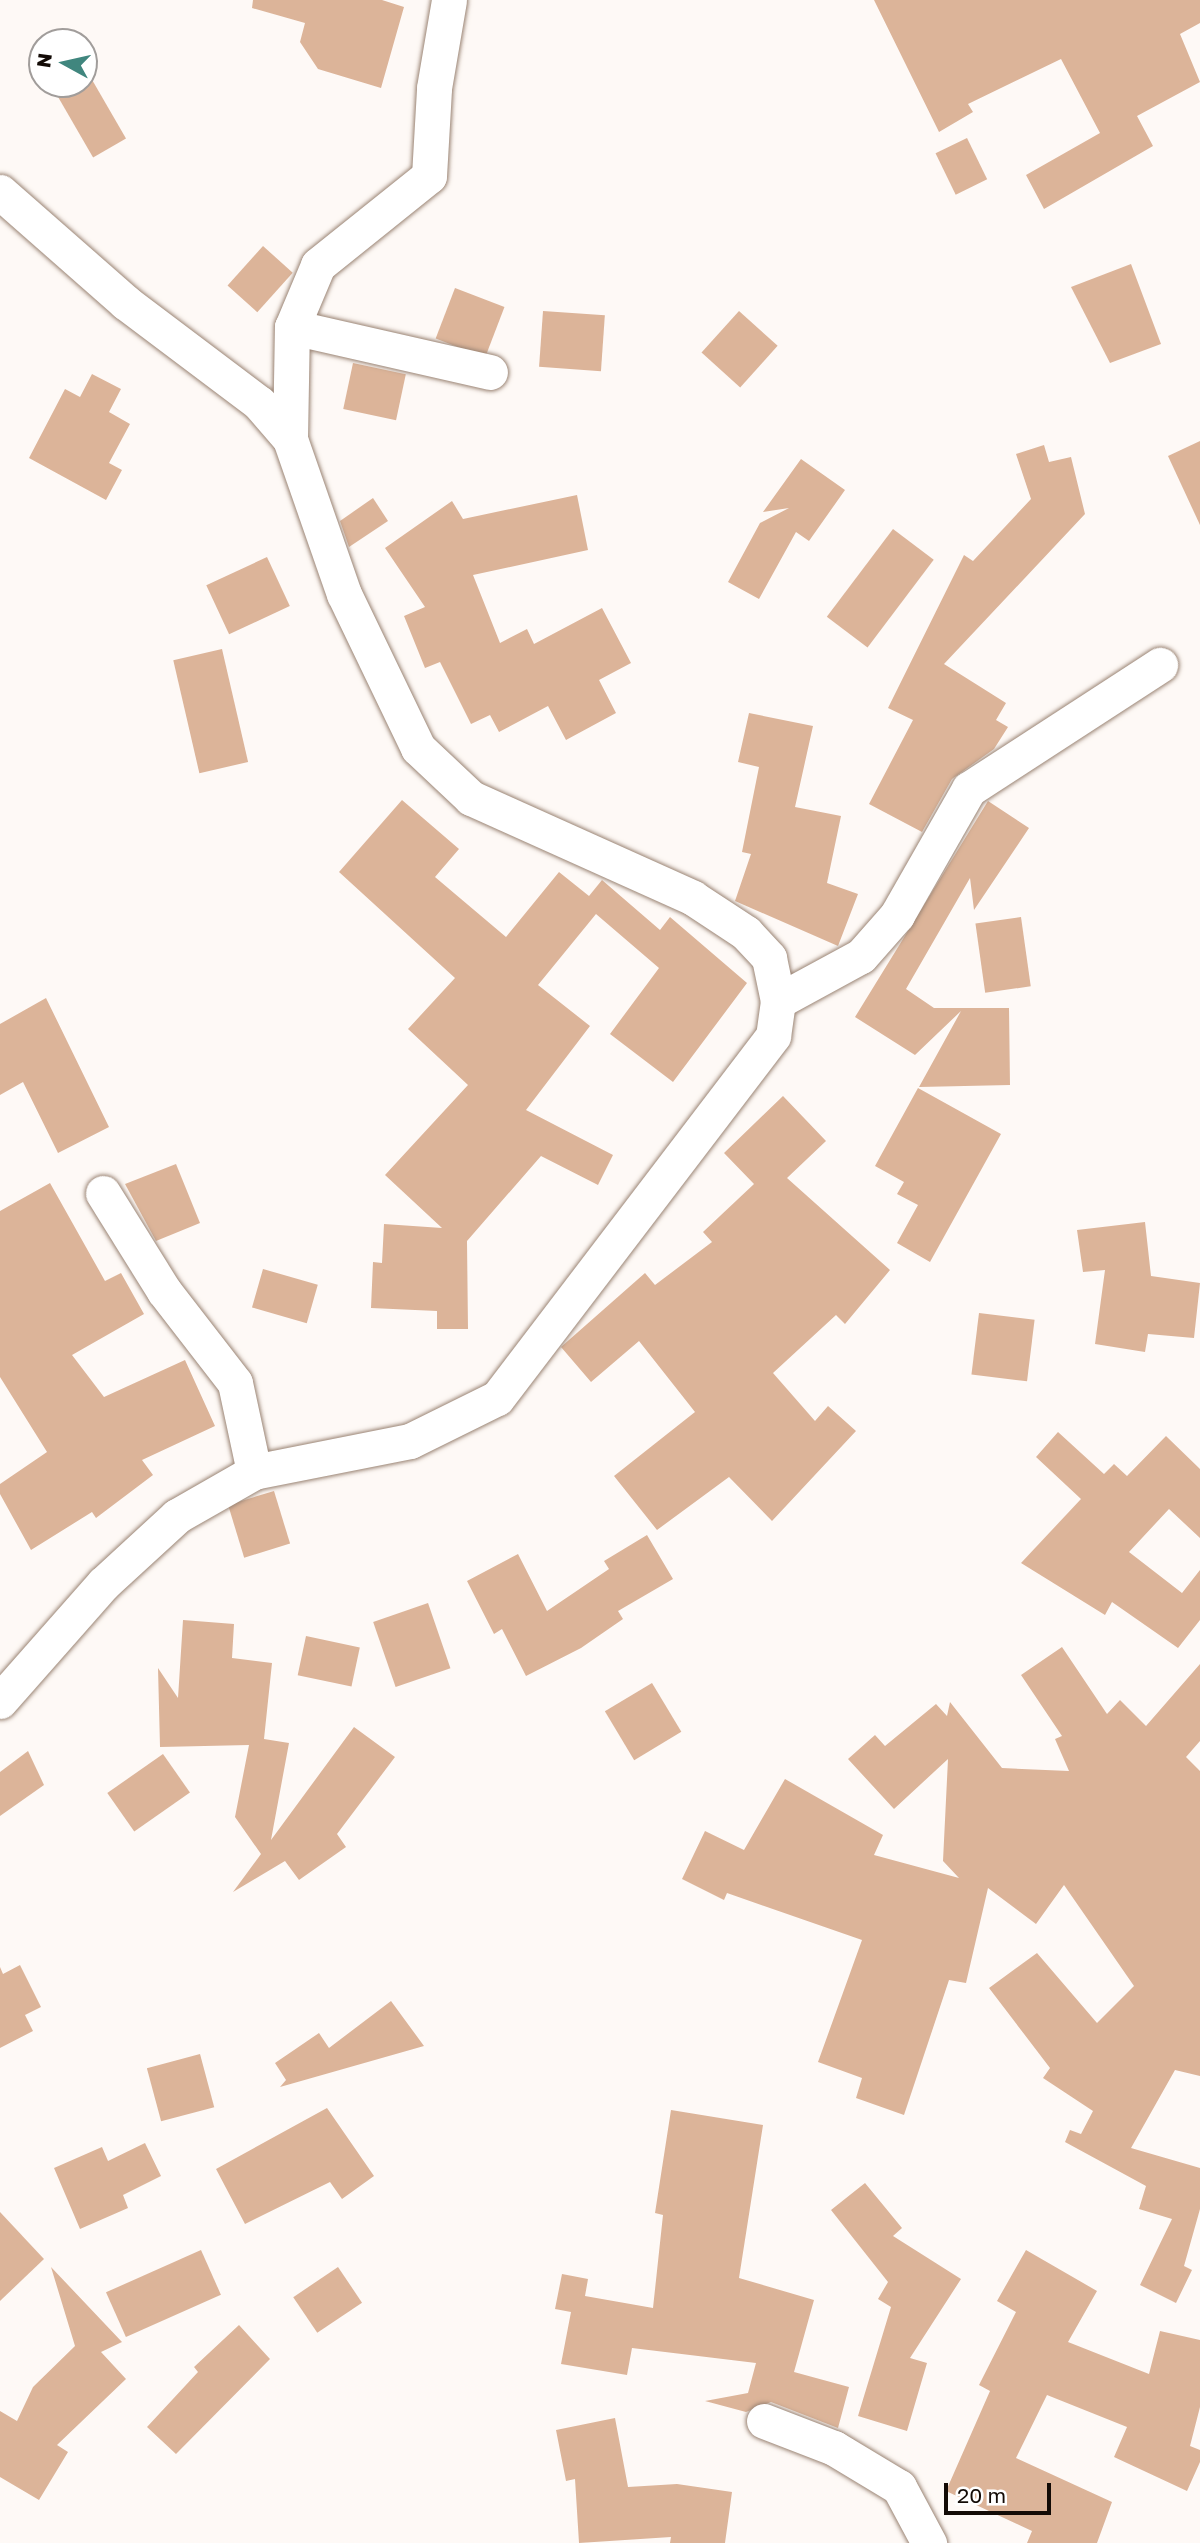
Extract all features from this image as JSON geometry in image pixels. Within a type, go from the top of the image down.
[{"type":"street","points":[[0,1700],[103,1584],[177,1516],[254,1472],[410,1441],[496,1398],[773,1036],[778,1001],[769,957],[746,933],[693,898],[471,798],[418,748],[344,594],[290,439],[292,327],[318,265],[429,176],[434,88],[449,0]]},
{"type":"street","points":[[0,192],[125,302],[259,403],[290,439]]},
{"type":"street","points":[[292,327],[491,372]]},
{"type":"street","points":[[778,1001],[861,956],[897,915],[969,789],[1160,665]]},
{"type":"street","points":[[103,1193],[164,1291],[235,1383],[254,1472]]},
{"type":"street","points":[[764,2421],[834,2448],[899,2487],[929,2543]]},
{"type":"building","points":[[253,0],[382,0],[404,7],[381,88],[318,69],[300,42],[305,23],[252,8]]},
{"type":"building","points":[[874,0],[1200,0],[1200,23],[1180,34],[1200,82],[1137,116],[1153,146],[1044,209],[1026,175],[1100,133],[1061,59],[968,104],[973,112],[939,132]]},
{"type":"building","points":[[98,90],[126,139],[93,158],[59,98],[98,98]]},
{"type":"building","points":[[967,138],[987,179],[956,195],[936,153]]},
{"type":"building","points":[[263,246],[293,273],[257,312],[228,285]]},
{"type":"building","points":[[1131,264],[1161,344],[1110,363],[1071,287]]},
{"type":"building","points":[[455,288],[504,307],[485,357],[436,338]]},
{"type":"building","points":[[543,311],[605,315],[601,371],[539,367]]},
{"type":"building","points":[[739,311],[778,346],[740,387],[702,353]]},
{"type":"building","points":[[353,363],[406,374],[396,420],[343,409]]},
{"type":"building","points":[[92,374],[121,389],[109,412],[130,424],[109,463],[122,470],[106,500],[29,458],[65,389],[80,397]]},
{"type":"building","points":[[1200,441],[1200,525],[1168,456]]},
{"type":"building","points":[[1044,445],[1049,462],[1071,457],[1085,514],[944,664],[1006,703],[996,720],[1008,727],[994,749],[952,779],[922,832],[869,804],[913,720],[888,708],[964,555],[973,561],[1031,499],[1016,454]]},
{"type":"building","points":[[801,459],[845,490],[809,541],[796,532],[759,599],[728,582],[760,523],[789,508],[763,512]]},
{"type":"building","points":[[577,495],[588,550],[473,575],[500,643],[527,629],[534,644],[602,608],[631,663],[599,680],[616,713],[566,740],[548,706],[499,732],[490,715],[471,724],[440,662],[425,668],[404,616],[425,607],[385,548],[452,501],[463,519]]},
{"type":"building","points":[[373,498],[388,521],[349,547],[340,521]]},
{"type":"building","points":[[893,529],[934,560],[868,648],[827,617]]},
{"type":"building","points":[[267,557],[290,606],[229,634],[206,585]]},
{"type":"building","points":[[222,649],[248,762],[199,773],[173,660]]},
{"type":"building","points":[[749,713],[813,726],[795,807],[841,816],[827,883],[858,894],[838,946],[735,901],[751,854],[742,852],[759,767],[738,762]]},
{"type":"building","points":[[402,800],[459,849],[435,877],[506,937],[559,872],[589,896],[602,880],[660,930],[670,917],[747,983],[673,1082],[610,1034],[659,968],[596,914],[538,985],[590,1026],[526,1110],[613,1155],[598,1185],[541,1156],[467,1241],[468,1329],[437,1329],[437,1311],[371,1308],[373,1262],[382,1263],[384,1224],[442,1228],[385,1175],[468,1085],[408,1029],[455,978],[339,872]]},
{"type":"building","points":[[988,801],[1029,828],[974,910],[970,878],[906,989],[934,1008],[1009,1008],[1010,1085],[919,1087],[961,1011],[915,1055],[855,1017]]},
{"type":"building","points":[[1021,917],[1031,986],[985,993],[975,923]]},
{"type":"building","points":[[46,998],[109,1127],[58,1153],[23,1082],[0,1095],[0,1024]]},
{"type":"building","points":[[918,1088],[1001,1134],[930,1262],[897,1243],[918,1205],[897,1194],[904,1182],[875,1166]]},
{"type":"building","points":[[783,1096],[826,1141],[787,1178],[890,1270],[845,1324],[836,1315],[773,1373],[815,1421],[828,1406],[856,1431],[772,1521],[729,1477],[657,1530],[614,1476],[695,1412],[639,1341],[591,1382],[561,1347],[645,1273],[655,1285],[712,1242],[703,1232],[754,1184],[724,1153]]},
{"type":"building","points":[[176,1164],[200,1223],[156,1241],[125,1184]]},
{"type":"building","points":[[50,1183],[105,1281],[121,1273],[144,1314],[72,1355],[104,1397],[185,1360],[215,1426],[142,1460],[153,1475],[96,1518],[92,1512],[31,1550],[0,1494],[0,1484],[47,1452],[0,1377],[0,1211]]},
{"type":"building","points":[[1145,1222],[1151,1276],[1200,1283],[1194,1338],[1148,1334],[1145,1352],[1095,1344],[1105,1270],[1083,1272],[1077,1230]]},
{"type":"building","points":[[263,1269],[318,1285],[307,1323],[252,1307]]},
{"type":"building","points":[[979,1313],[1035,1320],[1027,1381],[971,1375]]},
{"type":"building","points":[[1058,1432],[1104,1474],[1114,1464],[1127,1476],[1166,1436],[1200,1469],[1200,1538],[1169,1509],[1129,1552],[1182,1593],[1200,1570],[1200,1620],[1178,1648],[1112,1602],[1105,1615],[1021,1563],[1081,1499],[1036,1457]]},
{"type":"building","points":[[274,1491],[290,1544],[244,1558],[228,1505]]},
{"type":"building","points":[[647,1535],[673,1579],[618,1611],[623,1619],[581,1648],[526,1676],[502,1629],[494,1634],[467,1581],[518,1554],[547,1611],[609,1569],[604,1561]]},
{"type":"building","points":[[428,1603],[450,1668],[396,1687],[373,1622]]},
{"type":"building","points":[[183,1620],[234,1624],[232,1658],[272,1663],[264,1739],[289,1743],[271,1840],[354,1727],[395,1757],[337,1834],[346,1847],[299,1880],[285,1861],[233,1892],[261,1854],[235,1817],[249,1745],[160,1747],[158,1668],[178,1698]]},
{"type":"building","points":[[306,1636],[360,1647],[351,1687],[298,1675]]},
{"type":"building","points":[[1062,1647],[1107,1714],[1120,1700],[1146,1726],[1200,1664],[1200,1741],[1186,1757],[1200,1771],[1200,2076],[1175,2070],[1131,2148],[1200,2168],[1200,2209],[1184,2266],[1192,2270],[1176,2303],[1140,2285],[1172,2219],[1139,2209],[1146,2186],[1065,2142],[1070,2130],[1081,2134],[1093,2111],[1043,2078],[1050,2068],[989,1988],[1037,1953],[1097,2023],[1134,1986],[1064,1885],[1036,1924],[988,1888],[966,1983],[949,1980],[904,2115],[856,2098],[862,2078],[818,2062],[862,1940],[727,1893],[724,1900],[682,1879],[705,1831],[744,1850],[785,1779],[883,1835],[874,1855],[959,1878],[943,1861],[948,1759],[894,1809],[848,1759],[875,1735],[885,1746],[936,1704],[947,1716],[950,1702],[1002,1768],[1069,1771],[1055,1739],[1062,1736],[1021,1675]]},
{"type":"building","points":[[652,1683],[681,1732],[634,1760],[605,1711]]},
{"type":"building","points":[[28,1751],[44,1785],[0,1816],[0,1772]]},
{"type":"building","points":[[163,1754],[190,1793],[134,1832],[107,1793]]},
{"type":"building","points":[[20,1965],[41,2007],[25,2015],[33,2031],[0,2048],[0,1967],[3,1974]]},
{"type":"building","points":[[391,2001],[424,2046],[280,2087],[286,2080],[275,2063],[319,2033],[329,2048]]},
{"type":"building","points":[[200,2054],[214,2107],[161,2121],[147,2068]]},
{"type":"building","points":[[327,2108],[374,2176],[342,2199],[330,2182],[245,2224],[216,2169]]},
{"type":"building","points":[[671,2110],[763,2125],[739,2278],[814,2300],[794,2372],[849,2387],[838,2428],[771,2402],[746,2412],[705,2401],[748,2393],[756,2363],[632,2348],[627,2375],[561,2364],[571,2312],[555,2309],[562,2274],[588,2279],[585,2296],[653,2308],[663,2215],[655,2213]]},
{"type":"building","points":[[145,2143],[161,2176],[123,2195],[128,2208],[80,2229],[54,2168],[102,2147],[108,2161]]},
{"type":"building","points":[[865,2183],[902,2228],[893,2236],[961,2279],[910,2358],[927,2363],[907,2431],[858,2416],[891,2307],[878,2299],[888,2282],[831,2210]]},
{"type":"building","points":[[0,2212],[44,2259],[0,2301]]},
{"type":"building","points":[[201,2250],[221,2295],[126,2337],[106,2292]]},
{"type":"building","points":[[1026,2250],[1097,2291],[1068,2342],[1149,2374],[1160,2331],[1200,2340],[1200,2407],[1190,2446],[1200,2450],[1200,2462],[1187,2491],[1114,2457],[1127,2427],[1047,2395],[1016,2458],[1112,2502],[1097,2543],[1027,2543],[1032,2531],[946,2491],[990,2391],[979,2385],[1016,2312],[997,2301]]},
{"type":"building","points":[[51,2267],[122,2342],[101,2352],[126,2379],[57,2445],[68,2452],[39,2500],[0,2477],[0,2411],[17,2421],[33,2387],[75,2346]]},
{"type":"building","points":[[338,2267],[362,2303],[317,2333],[293,2297]]},
{"type":"building","points":[[239,2325],[270,2359],[176,2454],[147,2427],[198,2372],[194,2367]]},
{"type":"building","points":[[615,2418],[628,2487],[677,2484],[732,2492],[725,2543],[670,2543],[671,2537],[579,2543],[575,2479],[566,2481],[556,2430]]}]
